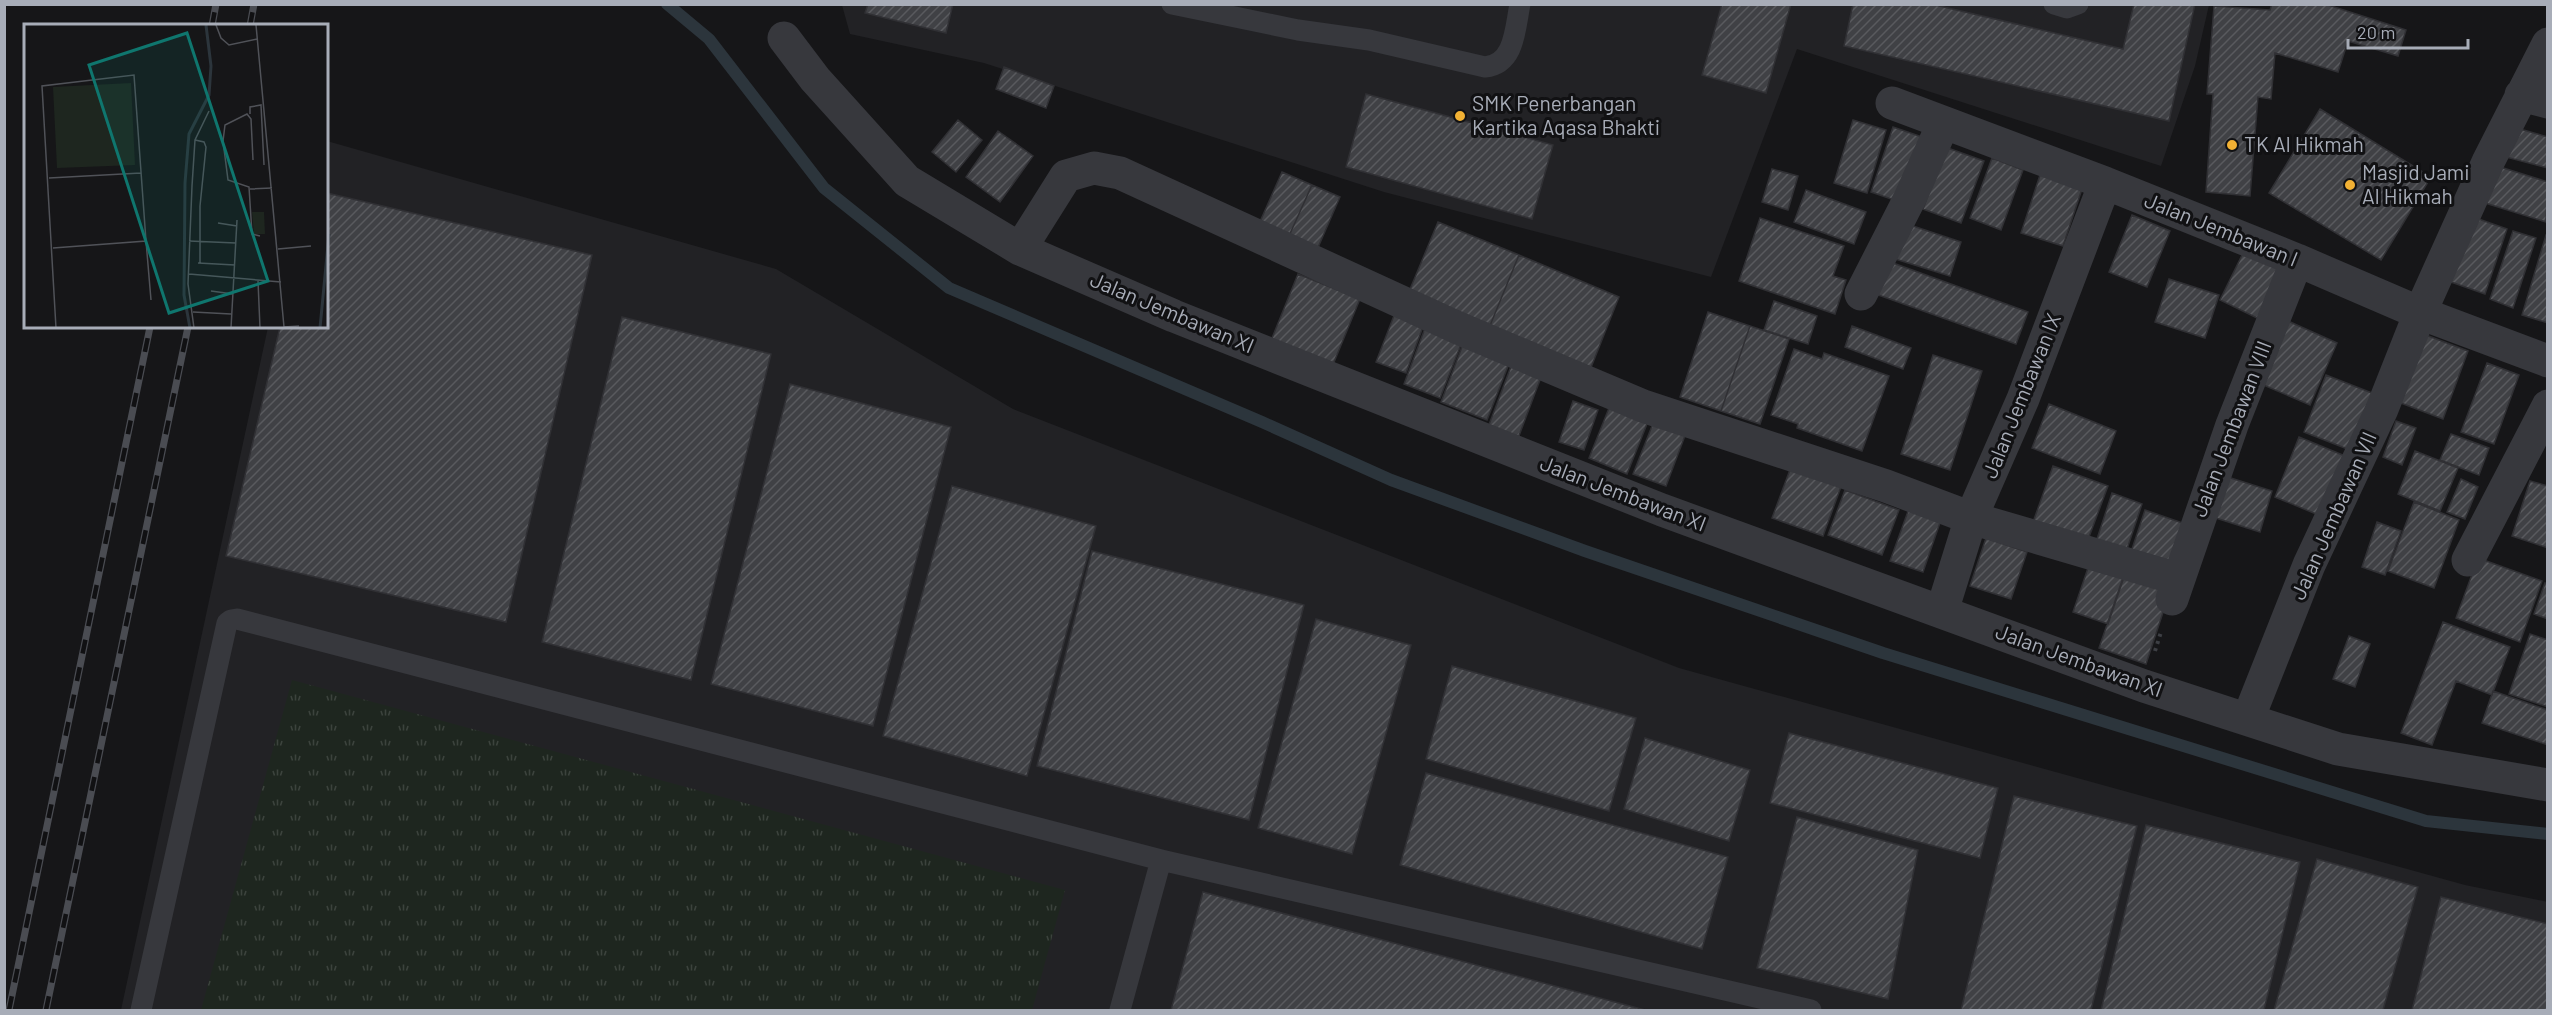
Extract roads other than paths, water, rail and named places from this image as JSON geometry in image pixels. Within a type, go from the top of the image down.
[{"type":"street","name":"Jalan Jembawan XI","points":[[784,38],[815,79],[907,181],[1020,249],[1185,320],[1651,506],[2144,686],[2338,749],[2547,785]]},
{"type":"street","name":"Jalan Jembawan VII","points":[[2248,718],[2309,565],[2382,409],[2420,314],[2534,98],[2547,44]]},
{"type":"street","name":"Jalan Jembawan I","points":[[1892,103],[2105,183],[2297,260],[2420,314],[2547,361]]},
{"type":"street","points":[[1861,294],[1911,196],[1943,124]]},
{"type":"street","points":[[1020,249],[1066,176],[1094,168],[1120,173],[1456,327],[1643,406],[1886,486],[1971,518]]},
{"type":"street","name":"Jalan Jembawan IX","points":[[1941,610],[1971,518],[2023,399],[2105,183]]},
{"type":"street","name":"Jalan Jembawan VIII","points":[[1971,518],[2175,589],[2232,425],[2297,260]]},
{"type":"street","points":[[2468,560],[2547,406]]},
{"type":"lane","points":[[1172,4],[1298,30],[1369,40],[1485,67],[1498,64],[1509,53],[1520,4]]},
{"type":"lane","points":[[2054,4],[2067,8],[2078,4]]},
{"type":"lane","points":[[141,1011],[227,623],[237,619],[1161,860],[1811,1011]]},
{"type":"lane","points":[[1120,1011],[1161,860]]},
{"type":"waterway","points":[[667,4],[709,39],[824,188],[949,288],[1262,422],[1391,480],[1585,551],[1883,653],[2426,821],[2548,834]]},
{"type":"railway","points":[[212,24],[216,4]]},
{"type":"railway","points":[[250,24],[254,4]]},
{"type":"railway","points":[[9,1010],[150,328]]},
{"type":"railway","points":[[46,1010],[188,328]]},
{"type":"place","name":"SMK Penerbangan Kartika Aqasa Bhakti","points":[[1460,116]]},
{"type":"place","name":"TK Al Hikmah","points":[[2232,145]]},
{"type":"place","name":"Masjid Jami Al Hikmah","points":[[2350,185]]}]
